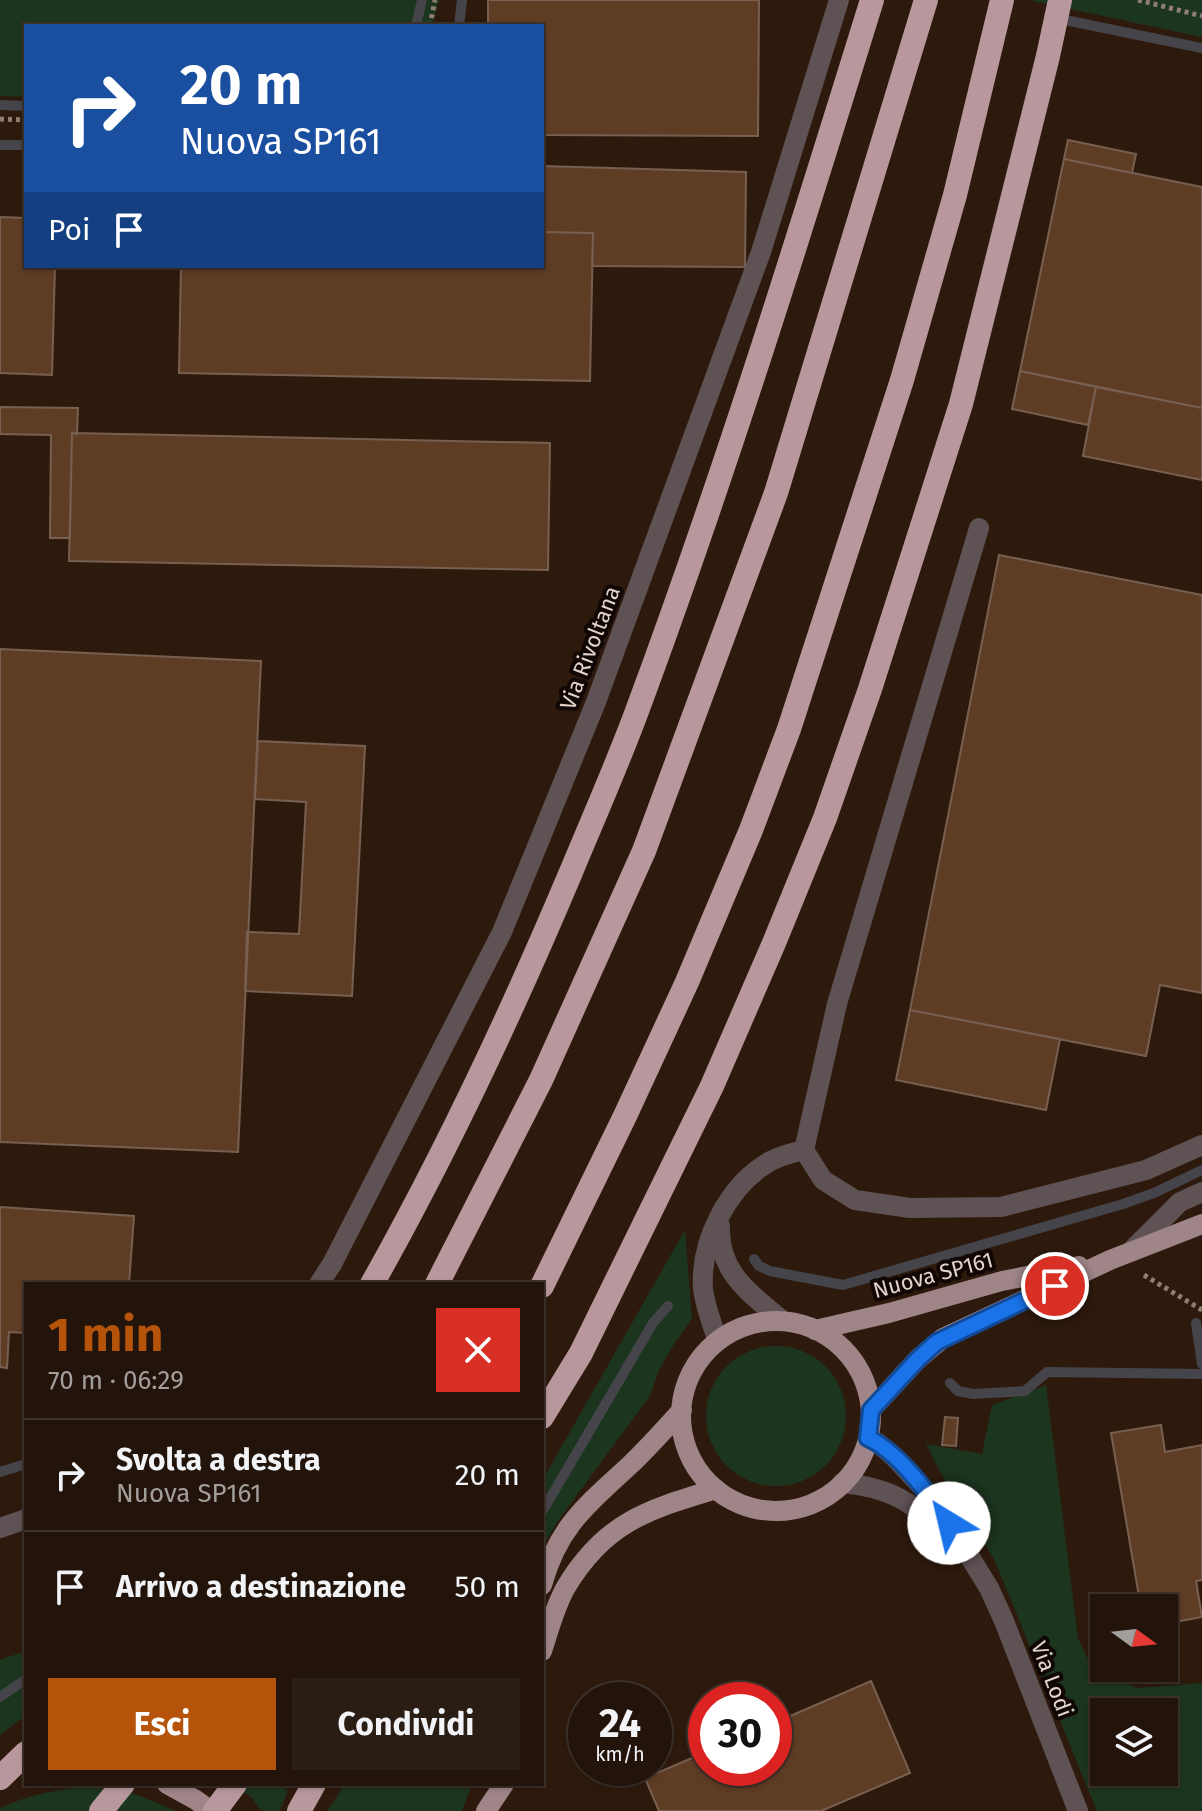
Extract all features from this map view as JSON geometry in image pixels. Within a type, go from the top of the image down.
[{"type":"highway","points":[[373,1282],[491,1055],[635,715],[711,506],[872,0]]},
{"type":"highway","points":[[438,1282],[541,1080],[644,851],[776,493],[926,0]]},
{"type":"highway","points":[[544,1282],[687,982],[789,729],[902,380],[955,195],[1002,0]]},
{"type":"highway","points":[[544,1414],[581,1353],[712,1086],[825,818],[870,689],[961,404],[1060,0]]},
{"type":"highway","points":[[0,1780],[24,1755]]},
{"type":"highway","points":[[101,1811],[121,1786]]},
{"type":"highway","points":[[213,1811],[233,1786]]},
{"type":"highway","points":[[299,1811],[313,1786]]},
{"type":"main road","name":"Nuova SP161","points":[[871,1410],[918,1359],[943,1338],[1119,1256],[1202,1224]]},
{"type":"main road","name":"Nuova SP161","points":[[815,1330],[1002,1281],[1119,1256]]},
{"type":"main road","name":"Nuova SP161","points":[[783,1321],[815,1330],[837,1343],[853,1361],[864,1381],[871,1410],[868,1438],[858,1463],[842,1483],[826,1496],[793,1509],[758,1509],[728,1498],[701,1474],[690,1455],[684,1435],[682,1410],[687,1384],[693,1372],[718,1341],[749,1325],[783,1321]]},
{"type":"main road","name":"Nuova SP161","points":[[544,1578],[552,1552],[571,1521],[641,1455],[682,1410]]},
{"type":"main road","points":[[544,1646],[566,1588],[585,1559],[604,1539],[626,1522],[654,1509],[716,1489]]},
{"type":"main road","points":[[0,1780],[24,1774]]},
{"type":"main road","points":[[171,1786],[213,1811]]},
{"type":"main road","points":[[486,1811],[503,1786]]},
{"type":"main road","points":[[504,1811],[510,1786]]},
{"type":"street","name":"Via Rivoltana","points":[[320,1282],[489,959],[590,717],[761,252],[839,0]]},
{"type":"street","points":[[979,528],[837,1004],[804,1150],[823,1180],[855,1200],[910,1208],[986,1208],[1001,1207],[1146,1170],[1202,1145]]},
{"type":"street","points":[[718,1341],[706,1305],[703,1271],[713,1233],[738,1189],[756,1171],[778,1157],[804,1150]]},
{"type":"street","points":[[1119,1256],[1180,1202],[1202,1192]]},
{"type":"street","points":[[721,1217],[720,1246],[733,1275],[783,1321]]},
{"type":"street","name":"Via Lodi","points":[[868,1438],[894,1457],[924,1489],[977,1567],[999,1610],[1078,1811]]},
{"type":"street","name":"Via Lodi","points":[[842,1483],[876,1488],[908,1502],[929,1518],[977,1567]]},
{"type":"street","points":[[0,1528],[24,1520]]},
{"type":"path","points":[[430,24],[435,0]]},
{"type":"path","points":[[1138,0],[1202,16]]},
{"type":"path","points":[[0,119],[24,120]]},
{"type":"path","points":[[1119,1256],[1202,1310]]},
{"type":"green space","points":[[0,0],[439,0],[433,24],[24,24],[24,97],[0,96]]},
{"type":"green space","points":[[1028,0],[1202,0],[1202,37]]},
{"type":"green space","points":[[685,1230],[692,1319],[660,1368],[650,1396],[557,1522],[544,1545],[544,1477]]},
{"type":"green space","points":[[776,1346],[803,1351],[826,1366],[841,1389],[846,1416],[841,1443],[826,1466],[803,1481],[776,1486],[749,1481],[726,1466],[711,1443],[706,1416],[711,1389],[726,1366],[749,1351]]},
{"type":"green space","points":[[1046,1385],[1078,1638],[1090,1664],[1090,1682],[1122,1682],[1138,1688],[1202,1683],[1202,1811],[1097,1811],[995,1561],[926,1444],[982,1454],[992,1405]]},
{"type":"green space","points":[[24,1652],[24,1717],[0,1735],[0,1660]]},
{"type":"green space","points":[[235,1786],[281,1786],[288,1791],[280,1811],[262,1811],[251,1797]]},
{"type":"green space","points":[[344,1786],[471,1786],[462,1811],[327,1811]]},
{"type":"green space","points":[[93,1787],[135,1794],[176,1811],[0,1811],[0,1808],[34,1795]]},
{"type":"building","points":[[488,0],[759,0],[758,136],[544,135],[544,24],[488,24]]},
{"type":"building","points":[[1068,140],[1136,154],[1132,173],[1064,159]]},
{"type":"building","points":[[1064,159],[1202,187],[1202,408],[1020,371]]},
{"type":"building","points":[[544,166],[746,172],[745,267],[592,266],[593,233],[544,232]]},
{"type":"building","points":[[0,217],[24,218],[24,268],[55,268],[52,375],[0,373]]},
{"type":"building","points":[[544,232],[593,233],[590,381],[179,373],[181,268],[544,268]]},
{"type":"building","points":[[1020,371],[1096,387],[1088,425],[1012,409]]},
{"type":"building","points":[[1096,387],[1202,408],[1202,480],[1083,456]]},
{"type":"building","points":[[0,407],[78,408],[77,434],[72,433],[70,538],[50,538],[51,435],[0,434]]},
{"type":"building","points":[[72,433],[550,443],[548,570],[69,561]]},
{"type":"building","points":[[999,555],[1202,595],[1202,993],[1160,985],[1146,1056],[910,1010]]},
{"type":"building","points":[[0,649],[261,661],[238,1152],[0,1142]]},
{"type":"building","points":[[258,741],[365,746],[352,996],[245,991],[247,932],[299,934],[306,802],[255,799]]},
{"type":"building","points":[[910,1010],[1060,1039],[1046,1110],[896,1080]]},
{"type":"building","points":[[0,1207],[134,1216],[129,1282],[24,1282],[24,1333],[9,1332],[7,1368],[0,1367]]},
{"type":"building","points":[[945,1417],[958,1418],[956,1446],[942,1445]]},
{"type":"building","points":[[1161,1425],[1165,1452],[1202,1445],[1202,1580],[1196,1581],[1202,1617],[1178,1621],[1178,1594],[1139,1594],[1111,1433]]},
{"type":"building","points":[[871,1681],[910,1773],[821,1811],[659,1811],[648,1786],[672,1786],[672,1766],[688,1760],[688,1786],[792,1786],[792,1715]]},
{"type":"waterway","points":[[416,24],[422,0]]},
{"type":"waterway","points":[[459,24],[462,0]]},
{"type":"waterway","points":[[1060,19],[1202,48]]},
{"type":"waterway","points":[[0,105],[24,106]]},
{"type":"waterway","points":[[0,145],[24,145]]},
{"type":"waterway","points":[[754,1259],[759,1266],[770,1271],[843,1285],[1123,1204],[1202,1170]]},
{"type":"waterway","points":[[544,1509],[653,1323],[668,1306]]},
{"type":"waterway","points":[[1196,1323],[1202,1364]]},
{"type":"waterway","points":[[950,1383],[958,1391],[973,1394],[1025,1391],[1047,1372],[1202,1374]]},
{"type":"waterway","points":[[0,1472],[24,1465]]},
{"type":"waterway","points":[[0,1697],[24,1680]]},
{"type":"route","points":[[949,1523],[924,1489],[894,1457],[868,1438],[871,1410],[937,1342],[1055,1286]]}]
